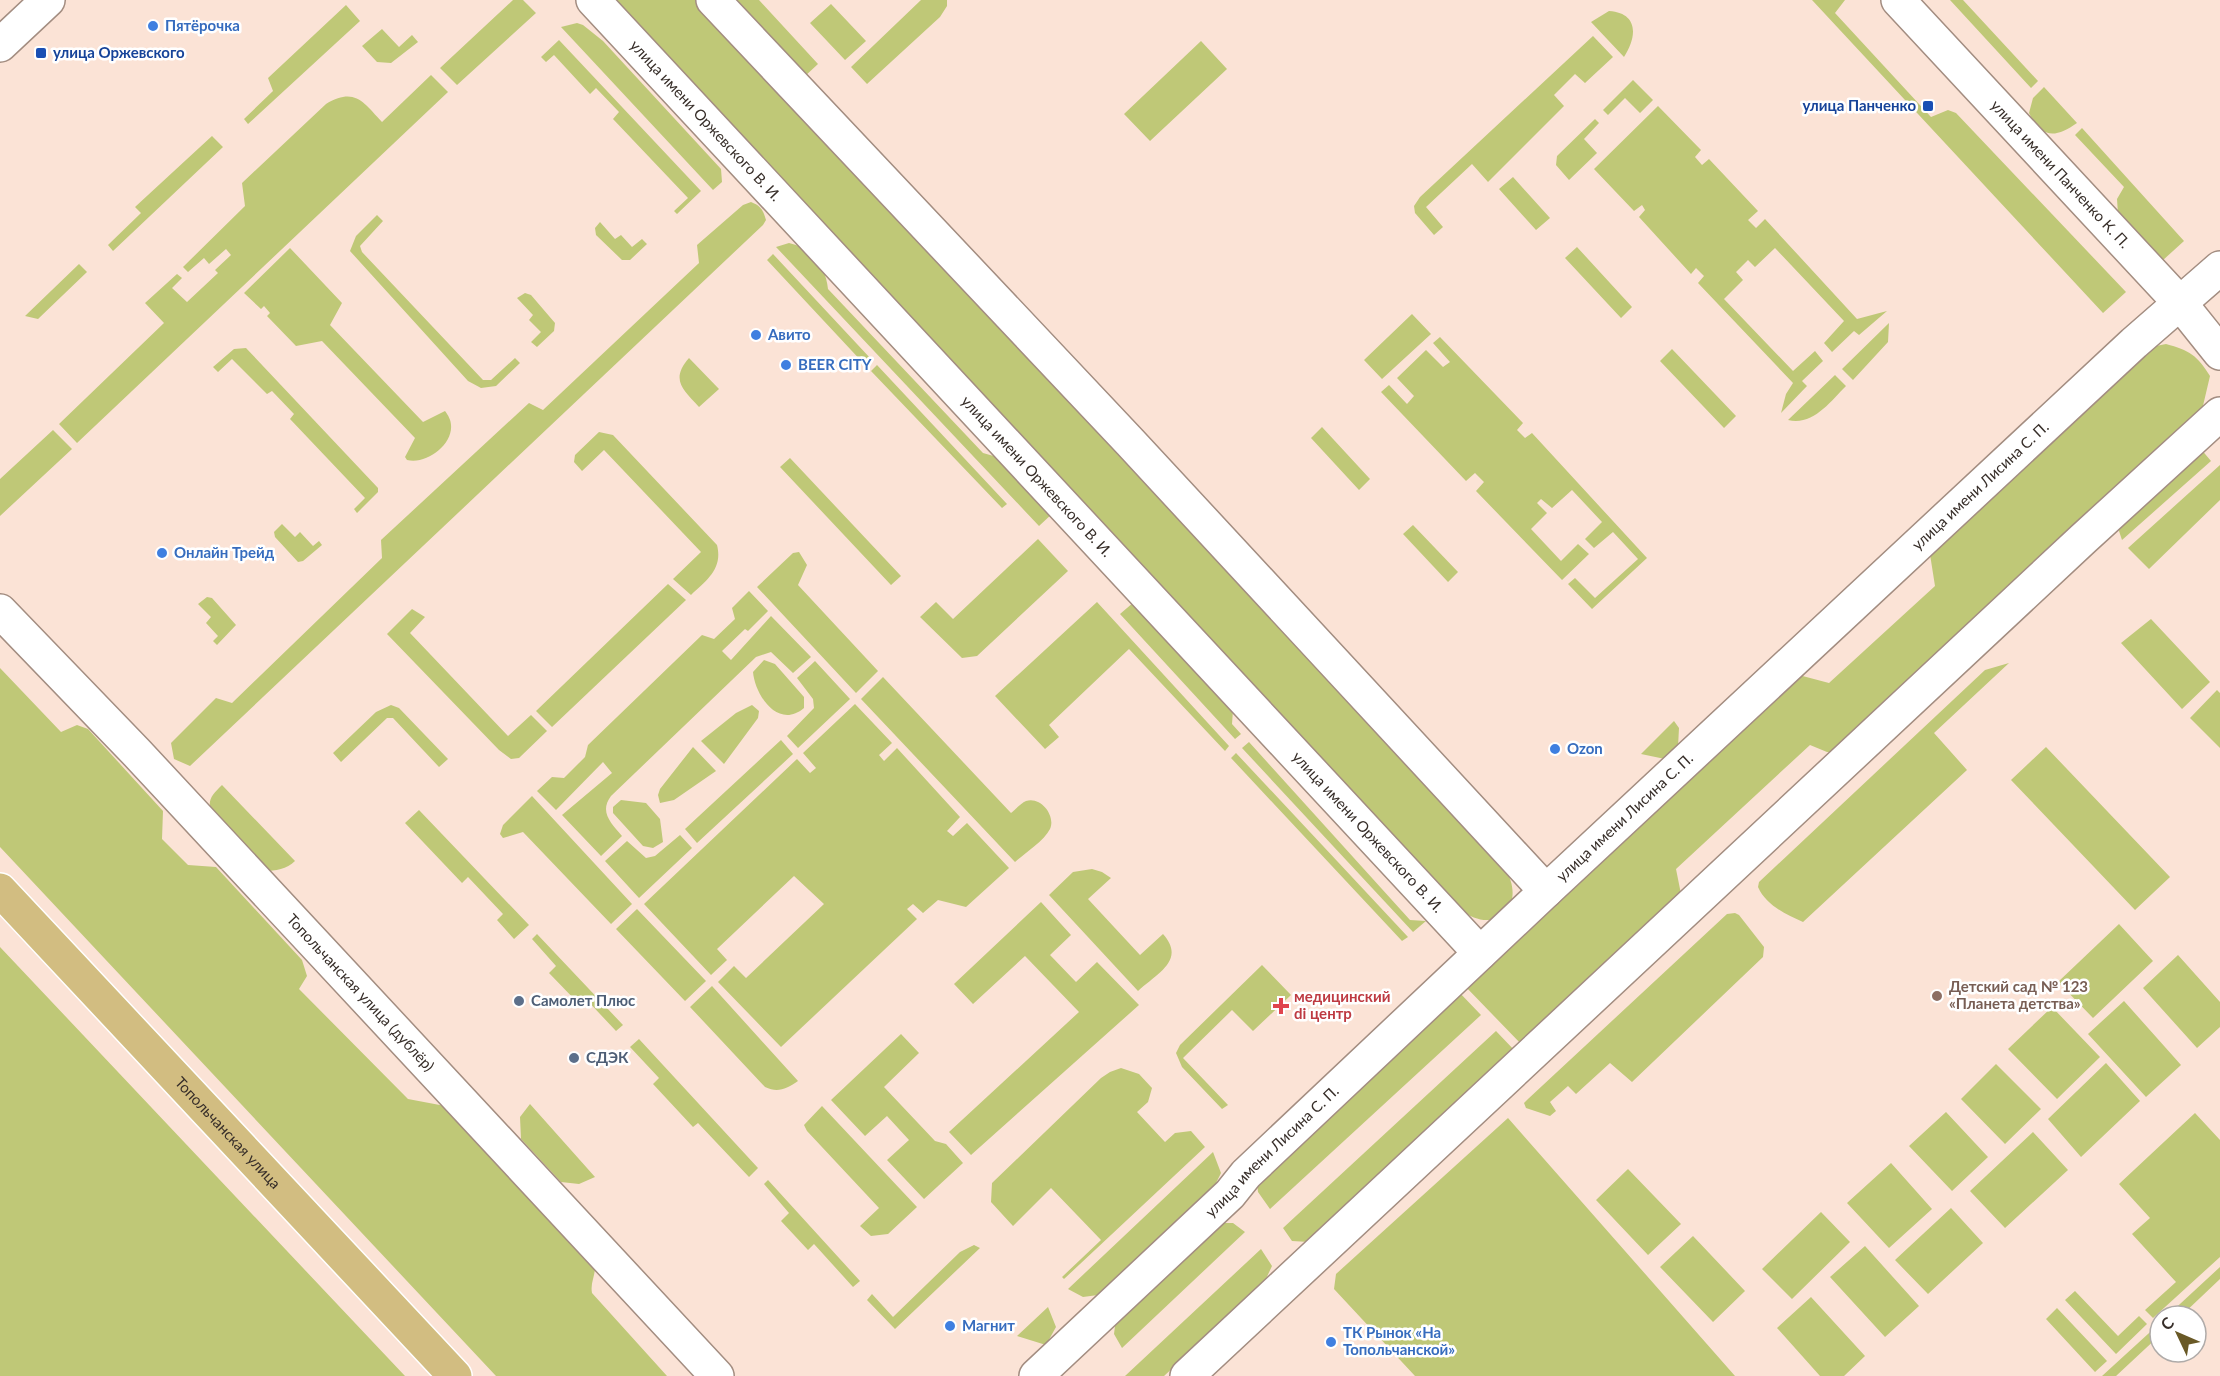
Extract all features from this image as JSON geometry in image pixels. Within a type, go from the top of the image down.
[{"type":"main road","name":"Топольчанская улица","points":[[0,890],[455,1376]]},
{"type":"street","points":[[0,45],[48,0]]},
{"type":"street","name":"улица имени Оржевского В. И.","points":[[593,0],[1480,953]]},
{"type":"street","points":[[713,0],[1138,451],[1546,891]]},
{"type":"street","name":"улица имени Панченко К. П.","points":[[1898,0],[2180,303],[2220,353]]},
{"type":"street","name":"улица имени Лисина С. П.","points":[[1036,1376],[1230,1194],[1246,1174],[1546,891],[2220,268]]},
{"type":"street","points":[[1187,1376],[2074,547],[2220,414]]},
{"type":"street","name":"Топольчанская улица (дублёр)","points":[[0,611],[144,760],[717,1376]]},
{"type":"green space","points":[[513,0],[523,0],[536,13],[457,85],[440,68]]},
{"type":"green space","points":[[612,0],[698,0],[1504,867],[1511,881],[1513,894],[1510,905],[1504,913],[1496,918],[1485,920],[1473,917],[1460,909]]},
{"type":"green space","points":[[732,0],[759,0],[818,64],[804,77]]},
{"type":"green space","points":[[921,0],[947,0],[947,6],[940,17],[867,84],[851,67]]},
{"type":"green space","points":[[1812,0],[1845,0],[1835,13],[1931,117],[1948,110],[1956,113],[2126,292],[2103,313]]},
{"type":"green space","points":[[1950,0],[1963,0],[2038,81],[2031,88]]},
{"type":"green space","points":[[831,4],[866,41],[845,60],[810,23]]},
{"type":"green space","points":[[346,5],[360,21],[248,124],[244,119],[273,91],[268,78]]},
{"type":"green space","points":[[1609,11],[1626,16],[1633,27],[1631,42],[1624,57],[1591,22]]},
{"type":"green space","points":[[577,23],[603,41],[721,169],[722,182],[713,190],[561,27]]},
{"type":"green space","points":[[382,29],[399,47],[412,35],[418,42],[391,63],[377,62],[362,46]]},
{"type":"green space","points":[[1593,36],[1613,57],[1585,83],[1575,74],[1554,95],[1564,106],[1488,182],[1472,164],[1426,207],[1443,227],[1434,235],[1415,213],[1414,206],[1420,197]]},
{"type":"green space","points":[[559,40],[701,191],[677,214],[674,211],[688,198],[613,119],[619,112],[596,88],[590,94],[554,55],[546,62],[541,57]]},
{"type":"green space","points":[[1201,41],[1227,69],[1150,141],[1124,114]]},
{"type":"green space","points":[[431,75],[448,92],[77,443],[59,424],[164,323],[145,303],[177,274],[182,278],[172,288],[187,302],[218,273],[215,270],[231,255],[226,249],[209,264],[204,258],[188,272],[183,267],[245,206],[242,183],[326,104],[344,97],[358,99],[382,122]]},
{"type":"green space","points":[[1633,80],[1653,100],[1640,113],[1625,98],[1608,115],[1603,110]]},
{"type":"green space","points":[[2044,87],[2077,123],[2056,133],[2044,132],[2039,128],[2029,113],[2033,98]]},
{"type":"green space","points":[[1658,106],[1701,150],[1695,157],[1702,165],[1709,159],[1758,211],[1748,220],[1756,228],[1765,219],[1857,319],[1887,311],[1859,335],[1854,331],[1832,352],[1824,343],[1844,321],[1775,248],[1755,267],[1748,260],[1736,272],[1743,280],[1724,299],[1793,371],[1815,351],[1823,361],[1802,381],[1807,386],[1781,413],[1786,394],[1793,383],[1698,283],[1704,276],[1696,268],[1691,274],[1639,217],[1645,210],[1642,205],[1634,211],[1594,169]]},
{"type":"green space","points":[[1595,119],[1599,123],[1584,139],[1597,153],[1569,180],[1556,165],[1557,156]]},
{"type":"green space","points":[[2082,128],[2184,241],[2162,261],[2118,214],[2117,199],[2124,187],[2075,135]]},
{"type":"green space","points":[[212,136],[223,147],[113,251],[108,245],[141,213],[135,207]]},
{"type":"green space","points":[[1513,177],[1550,218],[1536,230],[1499,189]]},
{"type":"green space","points":[[751,202],[763,211],[766,220],[763,225],[190,766],[174,759],[171,743],[216,698],[232,703],[382,558],[381,540],[529,403],[543,410],[699,263],[697,245],[743,205]]},
{"type":"green space","points":[[377,215],[383,221],[360,246],[362,252],[483,380],[491,380],[515,358],[520,363],[496,386],[481,388],[468,381],[350,251],[356,236]]},
{"type":"green space","points":[[600,222],[615,239],[621,235],[632,247],[642,239],[647,244],[630,260],[622,260],[596,235],[595,228]]},
{"type":"green space","points":[[789,243],[811,254],[821,266],[828,289],[983,453],[1004,459],[1053,513],[1039,526],[776,247]]},
{"type":"green space","points":[[1577,247],[1632,307],[1621,318],[1565,258]]},
{"type":"green space","points":[[290,248],[342,303],[330,325],[423,422],[445,411],[451,425],[450,432],[448,440],[437,452],[422,459],[407,460],[405,457],[415,438],[322,341],[296,346],[267,316],[270,313],[264,306],[261,309],[244,293]]},
{"type":"green space","points":[[773,254],[871,359],[865,365],[767,260]]},
{"type":"green space","points":[[79,264],[87,272],[38,319],[25,316]]},
{"type":"green space","points":[[525,293],[531,295],[555,323],[554,331],[537,347],[531,342],[541,332],[529,320],[533,315],[517,298]]},
{"type":"green space","points":[[1412,314],[1431,334],[1382,379],[1364,360]]},
{"type":"green space","points":[[1889,323],[1888,342],[1853,380],[1842,369]]},
{"type":"green space","points":[[1440,337],[1523,423],[1517,430],[1525,438],[1532,433],[1647,558],[1592,609],[1568,584],[1575,578],[1595,598],[1638,559],[1613,532],[1594,548],[1585,539],[1602,522],[1572,490],[1552,508],[1541,499],[1537,503],[1547,513],[1531,529],[1561,561],[1578,544],[1589,554],[1562,580],[1476,491],[1484,482],[1475,473],[1466,481],[1381,392],[1389,385],[1407,404],[1414,396],[1397,378],[1426,350],[1443,367],[1450,362],[1433,343]]},
{"type":"green space","points":[[2166,344],[2192,355],[2210,376],[2202,410],[1836,752],[1827,752],[1810,745],[1676,869],[1681,894],[1523,1046],[1463,984],[1795,674],[1829,683],[1935,586],[1929,548],[2151,347]]},
{"type":"green space","points":[[246,348],[378,488],[378,492],[357,513],[354,509],[365,498],[290,419],[294,414],[272,391],[267,394],[232,359],[218,372],[213,367],[234,349]]},
{"type":"green space","points":[[1672,349],[1736,416],[1724,428],[1660,361]]},
{"type":"green space","points":[[689,358],[719,389],[699,407],[681,384],[680,372]]},
{"type":"green space","points":[[877,365],[1007,504],[1002,508],[871,371]]},
{"type":"green space","points":[[1835,375],[1846,386],[1827,405],[1813,416],[1797,421],[1788,420]]},
{"type":"green space","points":[[1322,427],[1370,479],[1359,490],[1311,438]]},
{"type":"green space","points":[[53,430],[72,449],[0,516],[0,479]]},
{"type":"green space","points":[[599,432],[613,435],[717,545],[716,567],[708,579],[691,595],[673,579],[701,552],[604,450],[582,471],[574,462],[575,455]]},
{"type":"green space","points":[[2200,448],[2211,461],[2122,540],[2119,531],[2120,522]]},
{"type":"green space","points":[[790,458],[901,576],[891,585],[780,467]]},
{"type":"green space","points":[[2220,465],[2220,500],[2149,569],[2128,548]]},
{"type":"green space","points":[[282,524],[295,537],[300,532],[313,546],[319,541],[322,545],[303,561],[298,562],[275,537],[274,532]]},
{"type":"green space","points":[[1413,525],[1458,572],[1448,582],[1403,534]]},
{"type":"green space","points":[[1038,539],[1068,571],[977,656],[962,658],[920,617],[936,602],[953,619]]},
{"type":"green space","points":[[799,552],[807,565],[798,585],[878,671],[856,693],[757,587],[793,553]]},
{"type":"green space","points":[[668,584],[686,600],[552,727],[536,711]]},
{"type":"green space","points":[[749,591],[768,611],[748,631],[745,629],[722,651],[731,660],[771,616],[811,657],[793,673],[771,652],[756,657],[611,796],[606,812],[622,836],[601,856],[562,815],[612,773],[603,762],[556,810],[537,791],[552,777],[564,778],[585,757],[588,745],[702,635],[714,639],[735,619],[732,608]]},
{"type":"green space","points":[[207,597],[212,598],[236,625],[217,645],[213,641],[218,636],[206,623],[211,617],[198,604]]},
{"type":"green space","points":[[1097,602],[1229,746],[1225,751],[1129,649],[1049,725],[1059,737],[1045,749],[995,696]]},
{"type":"green space","points":[[1134,602],[1233,710],[1232,724],[1241,734],[1235,739],[1120,614]]},
{"type":"green space","points":[[412,609],[425,617],[410,633],[508,736],[531,715],[547,731],[519,758],[511,759],[499,750],[387,634]]},
{"type":"green space","points":[[2151,619],[2210,682],[2182,709],[2121,643]]},
{"type":"green space","points":[[764,660],[775,664],[804,697],[804,708],[794,714],[785,715],[770,707],[763,699],[753,672]]},
{"type":"green space","points":[[815,661],[850,699],[798,748],[787,736],[814,708],[813,699],[797,678]]},
{"type":"green space","points":[[2009,663],[1934,733],[1967,770],[1803,922],[1783,912],[1766,899],[1758,887],[1759,882],[1985,670]]},
{"type":"green space","points":[[0,668],[61,732],[77,725],[88,729],[163,811],[162,839],[188,865],[216,867],[302,960],[307,976],[299,989],[408,1099],[445,1106],[595,1264],[592,1293],[667,1376],[496,1376],[0,847]]},
{"type":"green space","points":[[883,677],[1011,813],[1024,802],[1032,800],[1046,808],[1051,818],[1050,829],[1039,842],[1015,862],[861,699]]},
{"type":"green space","points":[[2217,690],[2220,693],[2220,748],[2190,718]]},
{"type":"green space","points":[[855,704],[892,743],[879,755],[884,761],[897,748],[960,817],[947,831],[953,836],[967,823],[1009,868],[966,907],[938,900],[923,913],[913,904],[907,909],[917,919],[781,1047],[718,982],[734,966],[746,978],[824,904],[794,876],[717,949],[727,960],[711,975],[644,904],[797,759],[810,773],[816,768],[803,753]]},
{"type":"green space","points":[[391,705],[399,708],[448,759],[439,767],[393,718],[387,718],[341,762],[333,753],[376,712]]},
{"type":"green space","points":[[752,705],[759,711],[758,718],[724,764],[701,741],[736,713]]},
{"type":"green space","points":[[1674,721],[1679,728],[1678,747],[1665,759],[1641,754]]},
{"type":"green space","points":[[781,740],[793,754],[697,843],[685,829]]},
{"type":"green space","points":[[1249,742],[1410,920],[1426,921],[1413,932],[1242,748]]},
{"type":"green space","points":[[693,747],[716,771],[674,800],[660,803],[658,795],[660,789]]},
{"type":"green space","points":[[2046,747],[2170,877],[2135,910],[2011,780]]},
{"type":"green space","points":[[1236,753],[1408,937],[1402,941],[1231,758]]},
{"type":"green space","points":[[222,785],[295,861],[281,869],[265,871],[211,812],[210,800]]},
{"type":"green space","points":[[532,796],[632,904],[611,924],[523,832],[503,838],[500,834],[503,825]]},
{"type":"green space","points":[[621,800],[646,803],[660,819],[663,842],[653,848],[643,846],[613,813],[613,807]]},
{"type":"green space","points":[[419,810],[529,925],[514,939],[497,920],[503,914],[468,877],[462,883],[405,823]]},
{"type":"green space","points":[[680,835],[692,848],[639,898],[605,861],[627,841],[646,858],[655,856]]},
{"type":"green space","points":[[1092,869],[1111,878],[1088,899],[1140,955],[1163,934],[1169,943],[1172,951],[1167,966],[1138,991],[1049,895],[1073,872]]},
{"type":"green space","points":[[1041,902],[1071,935],[1050,955],[1076,982],[1097,962],[1139,1005],[971,1155],[949,1132],[1079,1012],[1025,956],[973,1004],[954,984]]},
{"type":"green space","points":[[637,909],[706,981],[685,1001],[616,929]]},
{"type":"green space","points":[[1735,913],[1764,947],[1763,957],[1632,1082],[1610,1063],[1576,1094],[1568,1086],[1550,1102],[1556,1111],[1550,1116],[1526,1108],[1524,1103],[1528,1099],[1727,914]]},
{"type":"green space","points":[[2119,924],[2153,961],[2093,1018],[2058,982]]},
{"type":"green space","points":[[537,934],[623,1025],[616,1031],[584,997],[578,1003],[549,973],[556,966],[532,939]]},
{"type":"green space","points":[[0,947],[405,1376],[0,1376]]},
{"type":"green space","points":[[2178,955],[2220,1002],[2220,1027],[2197,1048],[2143,988]]},
{"type":"green space","points":[[1262,965],[1291,995],[1253,1031],[1232,1010],[1183,1058],[1228,1105],[1222,1109],[1182,1067],[1176,1053],[1180,1045]]},
{"type":"green space","points":[[712,986],[798,1081],[782,1089],[774,1090],[765,1087],[690,1007]]},
{"type":"green space","points":[[1457,990],[1481,1015],[1270,1209],[1258,1192],[1257,1184]]},
{"type":"green space","points":[[2124,1001],[2181,1065],[2146,1097],[2088,1034]]},
{"type":"green space","points":[[2052,1007],[2100,1057],[2057,1099],[2008,1049]]},
{"type":"green space","points":[[1496,1031],[1516,1052],[1309,1242],[1292,1241],[1283,1228]]},
{"type":"green space","points":[[901,1034],[919,1053],[884,1087],[935,1141],[946,1144],[963,1163],[924,1199],[887,1160],[909,1140],[887,1116],[865,1136],[831,1100]]},
{"type":"green space","points":[[639,1039],[758,1168],[749,1177],[698,1123],[693,1127],[653,1084],[659,1078],[630,1047]]},
{"type":"green space","points":[[2106,1063],[2140,1101],[2081,1157],[2048,1119]]},
{"type":"green space","points":[[1996,1064],[2041,1109],[2005,1144],[1961,1099]]},
{"type":"green space","points":[[1121,1068],[1139,1074],[1152,1088],[1148,1102],[1137,1112],[1165,1142],[1175,1133],[1191,1131],[1205,1147],[1064,1279],[1062,1277],[1101,1240],[1051,1188],[1013,1226],[991,1202],[992,1183],[1101,1078]]},
{"type":"green space","points":[[530,1104],[595,1177],[579,1184],[561,1182],[521,1139],[520,1117]]},
{"type":"green space","points":[[822,1106],[917,1207],[888,1234],[871,1236],[860,1226],[879,1208],[807,1131],[804,1125]]},
{"type":"green space","points":[[1946,1112],[1988,1157],[1952,1191],[1909,1146]]},
{"type":"green space","points":[[2195,1113],[2220,1140],[2220,1257],[2168,1304],[2152,1304],[2176,1282],[2132,1234],[2150,1218],[2119,1184]]},
{"type":"green space","points":[[1508,1118],[1735,1376],[1415,1376],[1334,1289],[1336,1274]]},
{"type":"green space","points":[[2033,1132],[2068,1170],[2005,1228],[1970,1191]]},
{"type":"green space","points":[[1213,1152],[1221,1173],[1215,1185],[1098,1295],[1083,1297],[1068,1289]]},
{"type":"green space","points":[[1891,1163],[1932,1209],[1889,1248],[1847,1203]]},
{"type":"green space","points":[[1628,1169],[1681,1224],[1648,1255],[1596,1200]]},
{"type":"green space","points":[[768,1180],[860,1281],[853,1287],[814,1244],[808,1250],[781,1221],[789,1213],[764,1184]]},
{"type":"green space","points":[[1951,1208],[1983,1243],[1928,1294],[1895,1260]]},
{"type":"green space","points":[[1821,1212],[1850,1242],[1792,1299],[1762,1269]]},
{"type":"green space","points":[[1222,1223],[1233,1223],[1245,1232],[1122,1348],[1114,1334],[1116,1318]]},
{"type":"green space","points":[[1693,1236],[1745,1291],[1713,1322],[1660,1267]]},
{"type":"green space","points":[[974,1245],[980,1248],[895,1329],[867,1300],[872,1294],[893,1317],[960,1252]]},
{"type":"green space","points":[[1865,1246],[1919,1306],[1885,1337],[1830,1277]]},
{"type":"green space","points":[[1261,1249],[1272,1266],[1264,1283],[1164,1376],[1125,1376]]},
{"type":"green space","points":[[2220,1267],[2220,1279],[2194,1304],[2180,1304]]},
{"type":"green space","points":[[2075,1291],[2118,1336],[2139,1316],[2147,1324],[2116,1354],[2065,1300]]},
{"type":"green space","points":[[1811,1297],[1865,1356],[1844,1376],[1820,1376],[1777,1328]]},
{"type":"green space","points":[[1048,1307],[1056,1327],[1046,1345],[1017,1336]]},
{"type":"green space","points":[[2057,1308],[2107,1361],[2095,1372],[2046,1319]]},
{"type":"green space","points":[[2148,1334],[2148,1346],[2116,1376],[2102,1376]]},
{"type":"place","name":"Пятёрочка","points":[[153,26]]},
{"type":"place","name":"улица Оржевского","points":[[41,53]]},
{"type":"place","name":"улица Панченко","points":[[1928,106]]},
{"type":"place","name":"Авито","points":[[756,335]]},
{"type":"place","name":"BEER CITY","points":[[786,365]]},
{"type":"place","name":"Онлайн Трейд","points":[[162,553]]},
{"type":"place","name":"Ozon","points":[[1555,749]]},
{"type":"place","name":"Детский сад № 123 «Планета детства»","points":[[1937,996]]},
{"type":"place","name":"Самолет Плюс","points":[[519,1001]]},
{"type":"place","name":"медицинский di центр","points":[[1281,1006]]},
{"type":"place","name":"СДЭК","points":[[574,1058]]},
{"type":"place","name":"Магнит","points":[[950,1326]]},
{"type":"place","name":"ТК Рынок «На Топольчанской»","points":[[1331,1342]]}]
